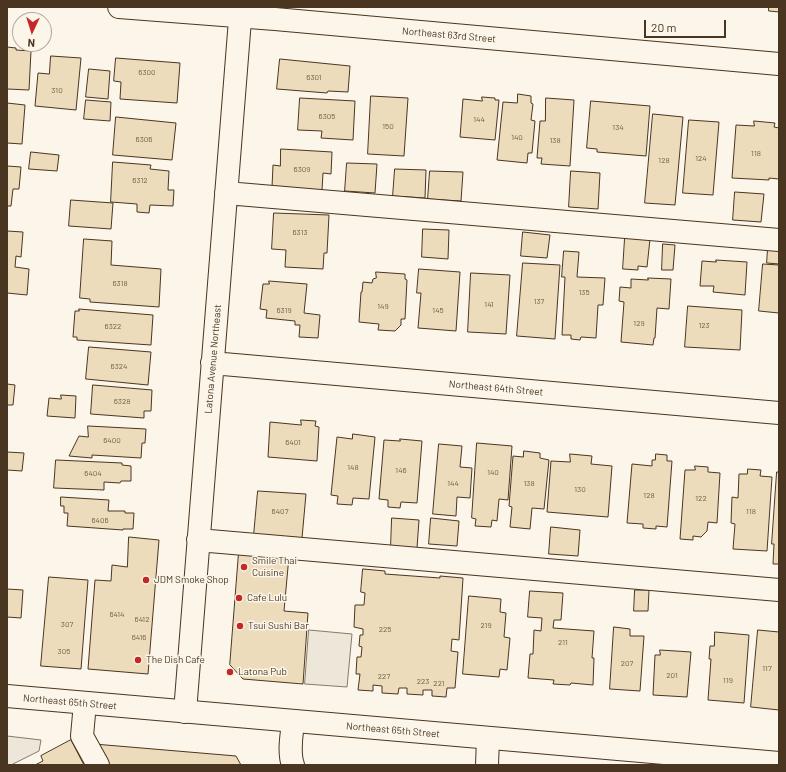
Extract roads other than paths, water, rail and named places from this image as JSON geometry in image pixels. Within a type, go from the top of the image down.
[{"type":"street","name":"Northeast 63rd Street","points":[[119,7],[240,12],[779,64]]},
{"type":"street","name":"Latona Avenue Northeast","points":[[185,712],[240,12]]},
{"type":"street","points":[[226,193],[779,240]]},
{"type":"street","name":"Northeast 64th Street","points":[[212,363],[779,413]]},
{"type":"street","points":[[198,540],[779,590]]},
{"type":"street","name":"Northeast 65th Street","points":[[7,696],[776,763]]},
{"type":"street","points":[[85,703],[82,736],[98,765]]},
{"type":"street","points":[[293,721],[291,751],[293,765]]},
{"type":"street","points":[[486,765],[488,739]]},
{"type":"place","name":"Smile Thai Cuisine","points":[[244,567]]},
{"type":"place","name":"JDM Smoke Shop","points":[[146,580]]},
{"type":"place","name":"Cafe Lulu","points":[[239,598]]},
{"type":"place","name":"Tsui Sushi Bar","points":[[240,626]]},
{"type":"place","name":"The Dish Cafe","points":[[138,660]]},
{"type":"place","name":"Latona Pub","points":[[230,672]]}]
